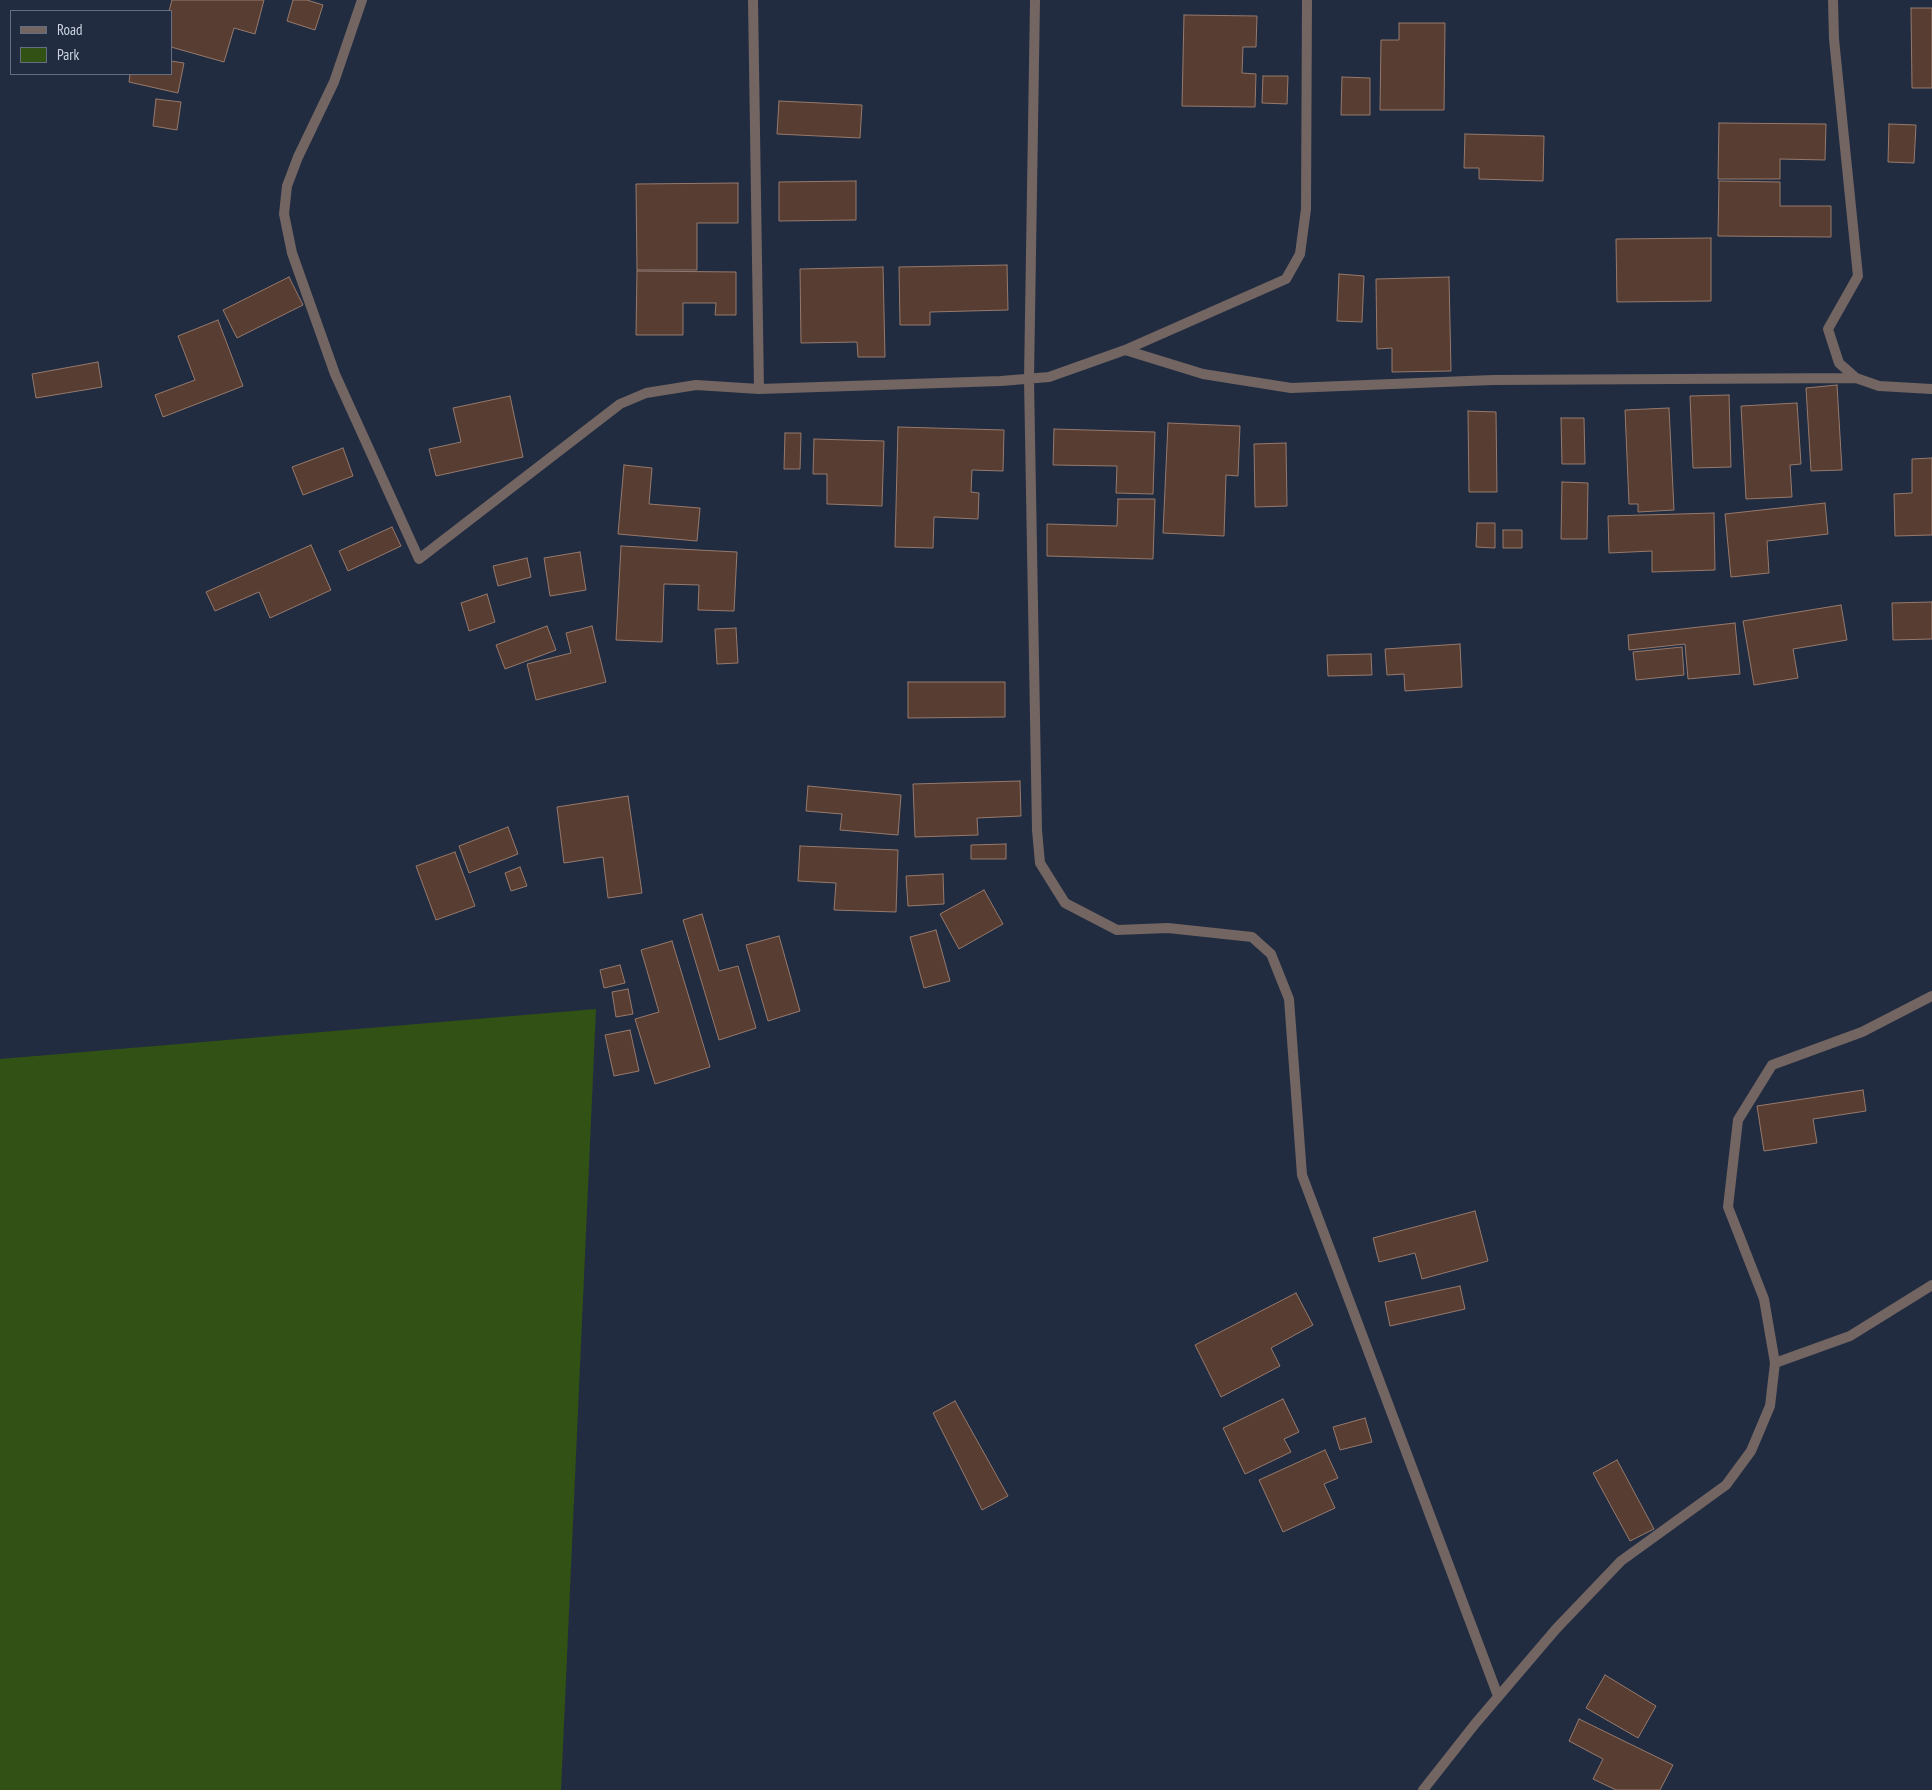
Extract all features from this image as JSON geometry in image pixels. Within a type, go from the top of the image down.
[{"type":"street","points":[[362,0],[334,82],[298,157],[287,186],[284,214],[292,253],[335,374],[419,559],[620,404],[646,393],[696,386],[759,389],[1049,377],[1125,350],[1286,279],[1300,254],[1306,209],[1307,0]]},
{"type":"street","points":[[752,0],[759,389]]},
{"type":"street","points":[[1034,0],[1029,379],[1037,820],[1040,863],[1065,903],[1117,930],[1168,928],[1252,937],[1271,954],[1289,999],[1302,1175],[1498,1696]]},
{"type":"street","points":[[1833,0],[1834,39],[1858,276],[1828,329],[1840,363],[1856,378]]},
{"type":"street","points":[[1125,350],[1203,374],[1291,388],[1493,380],[1856,378],[1880,386],[1932,389]]},
{"type":"street","points":[[1423,1790],[1498,1696],[1556,1629],[1621,1561],[1726,1485],[1751,1452],[1770,1406],[1775,1363],[1764,1299],[1728,1207],[1738,1120],[1772,1065],[1862,1032],[1932,996]]},
{"type":"street","points":[[1775,1363],[1850,1336],[1932,1286]]},
{"type":"green space","points":[[596,1009],[561,1790],[0,1790],[0,1059]]},
{"type":"building","points":[[172,0],[264,0],[255,34],[234,28],[224,62],[172,47],[172,10],[169,10]]},
{"type":"building","points":[[293,0],[307,0],[323,5],[315,30],[287,21]]},
{"type":"building","points":[[1911,8],[1932,8],[1932,88],[1912,88]]},
{"type":"building","points":[[1184,15],[1257,16],[1256,47],[1243,47],[1242,73],[1256,74],[1255,107],[1182,106]]},
{"type":"building","points":[[1399,23],[1445,23],[1444,110],[1380,110],[1381,40],[1399,40]]},
{"type":"building","points":[[172,61],[184,63],[178,93],[129,82],[130,75],[172,75]]},
{"type":"building","points":[[1263,76],[1288,76],[1287,104],[1262,103]]},
{"type":"building","points":[[1342,77],[1370,78],[1370,115],[1341,115]]},
{"type":"building","points":[[156,99],[181,102],[177,130],[153,126]]},
{"type":"building","points":[[779,101],[862,105],[860,138],[777,134]]},
{"type":"building","points":[[1719,123],[1826,124],[1825,160],[1780,159],[1780,179],[1718,179]]},
{"type":"building","points":[[1889,124],[1916,125],[1914,163],[1888,162]]},
{"type":"building","points":[[1465,134],[1544,136],[1543,181],[1479,179],[1479,168],[1464,168]]},
{"type":"building","points":[[856,181],[856,220],[779,221],[779,182]]},
{"type":"building","points":[[1719,181],[1780,182],[1780,206],[1831,206],[1831,237],[1718,236]]},
{"type":"building","points":[[738,183],[738,223],[697,223],[697,270],[637,270],[636,184]]},
{"type":"building","points":[[1711,238],[1711,301],[1617,302],[1616,239]]},
{"type":"building","points":[[1007,265],[1008,310],[930,312],[930,325],[900,325],[899,267]]},
{"type":"building","points":[[883,267],[885,357],[858,357],[857,342],[801,343],[800,269]]},
{"type":"building","points":[[637,271],[736,272],[736,315],[715,315],[716,303],[683,303],[683,335],[636,335]]},
{"type":"building","points":[[1339,274],[1364,276],[1362,322],[1337,321]]},
{"type":"building","points":[[289,277],[303,305],[237,338],[223,310]]},
{"type":"building","points":[[1449,277],[1451,371],[1392,372],[1392,348],[1377,349],[1376,279]]},
{"type":"building","points":[[218,320],[243,386],[163,417],[155,395],[195,380],[178,336]]},
{"type":"building","points":[[98,362],[102,387],[36,398],[32,374]]},
{"type":"building","points":[[1837,385],[1842,470],[1811,471],[1806,388]]},
{"type":"building","points":[[1729,395],[1731,467],[1693,468],[1690,396]]},
{"type":"building","points":[[510,396],[523,457],[436,476],[429,449],[461,442],[453,408]]},
{"type":"building","points":[[1797,403],[1801,464],[1790,465],[1792,497],[1746,499],[1741,406]]},
{"type":"building","points":[[1669,408],[1674,510],[1638,512],[1638,504],[1629,504],[1625,410]]},
{"type":"building","points":[[1468,411],[1496,412],[1497,492],[1469,492]]},
{"type":"building","points":[[1561,418],[1584,418],[1585,464],[1562,464]]},
{"type":"building","points":[[1168,423],[1240,426],[1238,476],[1226,475],[1224,536],[1163,533]]},
{"type":"building","points":[[898,427],[1004,430],[1003,471],[972,470],[971,492],[979,493],[978,519],[934,517],[933,548],[895,547]]},
{"type":"building","points":[[1054,429],[1155,432],[1153,494],[1116,493],[1117,466],[1053,465]]},
{"type":"building","points":[[785,433],[801,433],[800,469],[784,469]]},
{"type":"building","points":[[814,439],[884,441],[882,506],[827,504],[827,474],[813,474]]},
{"type":"building","points":[[1286,443],[1287,506],[1255,507],[1254,444]]},
{"type":"building","points":[[343,448],[353,476],[303,495],[292,467]]},
{"type":"building","points":[[1932,458],[1932,535],[1895,536],[1894,494],[1912,493],[1912,459]]},
{"type":"building","points":[[624,465],[652,468],[649,504],[700,508],[697,541],[618,534]]},
{"type":"building","points":[[1562,482],[1588,483],[1587,539],[1561,539]]},
{"type":"building","points":[[1118,499],[1155,499],[1153,559],[1047,556],[1047,524],[1117,526]]},
{"type":"building","points":[[1825,503],[1828,534],[1767,541],[1769,573],[1731,577],[1725,514]]},
{"type":"building","points":[[1714,513],[1715,570],[1652,572],[1652,551],[1609,553],[1608,516]]},
{"type":"building","points":[[1477,523],[1495,523],[1495,548],[1476,547]]},
{"type":"building","points":[[392,527],[401,546],[348,571],[339,551]]},
{"type":"building","points":[[1503,530],[1522,530],[1522,548],[1503,548]]},
{"type":"building","points":[[311,545],[331,590],[270,618],[259,592],[215,611],[206,592]]},
{"type":"building","points":[[621,546],[737,552],[734,611],[698,610],[699,585],[664,584],[662,642],[616,640]]},
{"type":"building","points":[[580,552],[586,590],[550,596],[544,558]]},
{"type":"building","points":[[527,558],[531,577],[498,586],[493,566]]},
{"type":"building","points":[[487,594],[495,622],[469,631],[461,603]]},
{"type":"building","points":[[1932,602],[1932,639],[1893,640],[1892,603]]},
{"type":"building","points":[[1841,605],[1847,640],[1793,649],[1798,678],[1754,685],[1743,621]]},
{"type":"building","points":[[1735,623],[1740,674],[1688,679],[1685,644],[1629,650],[1628,635]]},
{"type":"building","points":[[547,626],[556,650],[505,669],[496,645]]},
{"type":"building","points":[[592,626],[606,682],[536,700],[527,664],[571,653],[566,633]]},
{"type":"building","points":[[736,628],[738,663],[717,664],[715,629]]},
{"type":"building","points":[[1460,644],[1462,687],[1405,691],[1404,674],[1387,675],[1385,649]]},
{"type":"building","points":[[1682,647],[1684,675],[1636,680],[1633,652]]},
{"type":"building","points":[[1371,654],[1372,675],[1328,676],[1327,655]]},
{"type":"building","points":[[908,682],[1005,682],[1005,717],[908,718]]},
{"type":"building","points":[[1020,781],[1021,816],[977,818],[978,835],[915,837],[913,784]]},
{"type":"building","points":[[808,786],[901,795],[898,835],[840,830],[842,814],[806,811]]},
{"type":"building","points":[[628,796],[642,893],[608,898],[603,857],[564,863],[557,807]]},
{"type":"building","points":[[508,827],[518,854],[469,873],[459,846]]},
{"type":"building","points":[[1006,844],[1006,859],[971,859],[971,845]]},
{"type":"building","points":[[800,846],[898,850],[896,912],[834,910],[836,883],[798,881]]},
{"type":"building","points":[[455,852],[475,906],[436,920],[416,866]]},
{"type":"building","points":[[520,867],[527,886],[511,891],[505,873]]},
{"type":"building","points":[[943,874],[944,904],[908,906],[906,876]]},
{"type":"building","points":[[984,890],[1003,924],[959,949],[940,914]]},
{"type":"building","points":[[702,914],[719,971],[738,966],[756,1028],[719,1040],[683,920]]},
{"type":"building","points":[[936,930],[950,981],[924,988],[910,937]]},
{"type":"building","points":[[779,936],[800,1011],[768,1021],[746,945]]},
{"type":"building","points":[[672,941],[710,1067],[655,1084],[635,1019],[659,1012],[641,950]]},
{"type":"building","points":[[620,965],[625,983],[604,988],[600,970]]},
{"type":"building","points":[[628,989],[633,1014],[616,1017],[612,992]]},
{"type":"building","points":[[630,1030],[639,1071],[614,1076],[605,1035]]},
{"type":"building","points":[[1863,1090],[1866,1111],[1813,1119],[1817,1143],[1764,1151],[1757,1106]]},
{"type":"building","points":[[1475,1211],[1488,1261],[1422,1279],[1415,1253],[1379,1262],[1373,1238]]},
{"type":"building","points":[[1460,1286],[1465,1309],[1390,1326],[1385,1302]]},
{"type":"building","points":[[1296,1293],[1313,1325],[1271,1348],[1280,1366],[1221,1397],[1195,1345]]},
{"type":"building","points":[[1283,1399],[1299,1432],[1284,1439],[1291,1452],[1245,1474],[1223,1428]]},
{"type":"building","points":[[955,1401],[1008,1496],[982,1510],[933,1413]]},
{"type":"building","points":[[1365,1418],[1372,1442],[1340,1450],[1333,1427]]},
{"type":"building","points":[[1325,1450],[1338,1478],[1324,1484],[1335,1508],[1283,1532],[1259,1480]]},
{"type":"building","points":[[1617,1460],[1654,1529],[1630,1541],[1593,1473]]},
{"type":"building","points":[[1605,1675],[1656,1706],[1638,1738],[1586,1708]]},
{"type":"building","points":[[1579,1719],[1673,1765],[1660,1790],[1616,1790],[1593,1779],[1603,1759],[1569,1741]]}]
